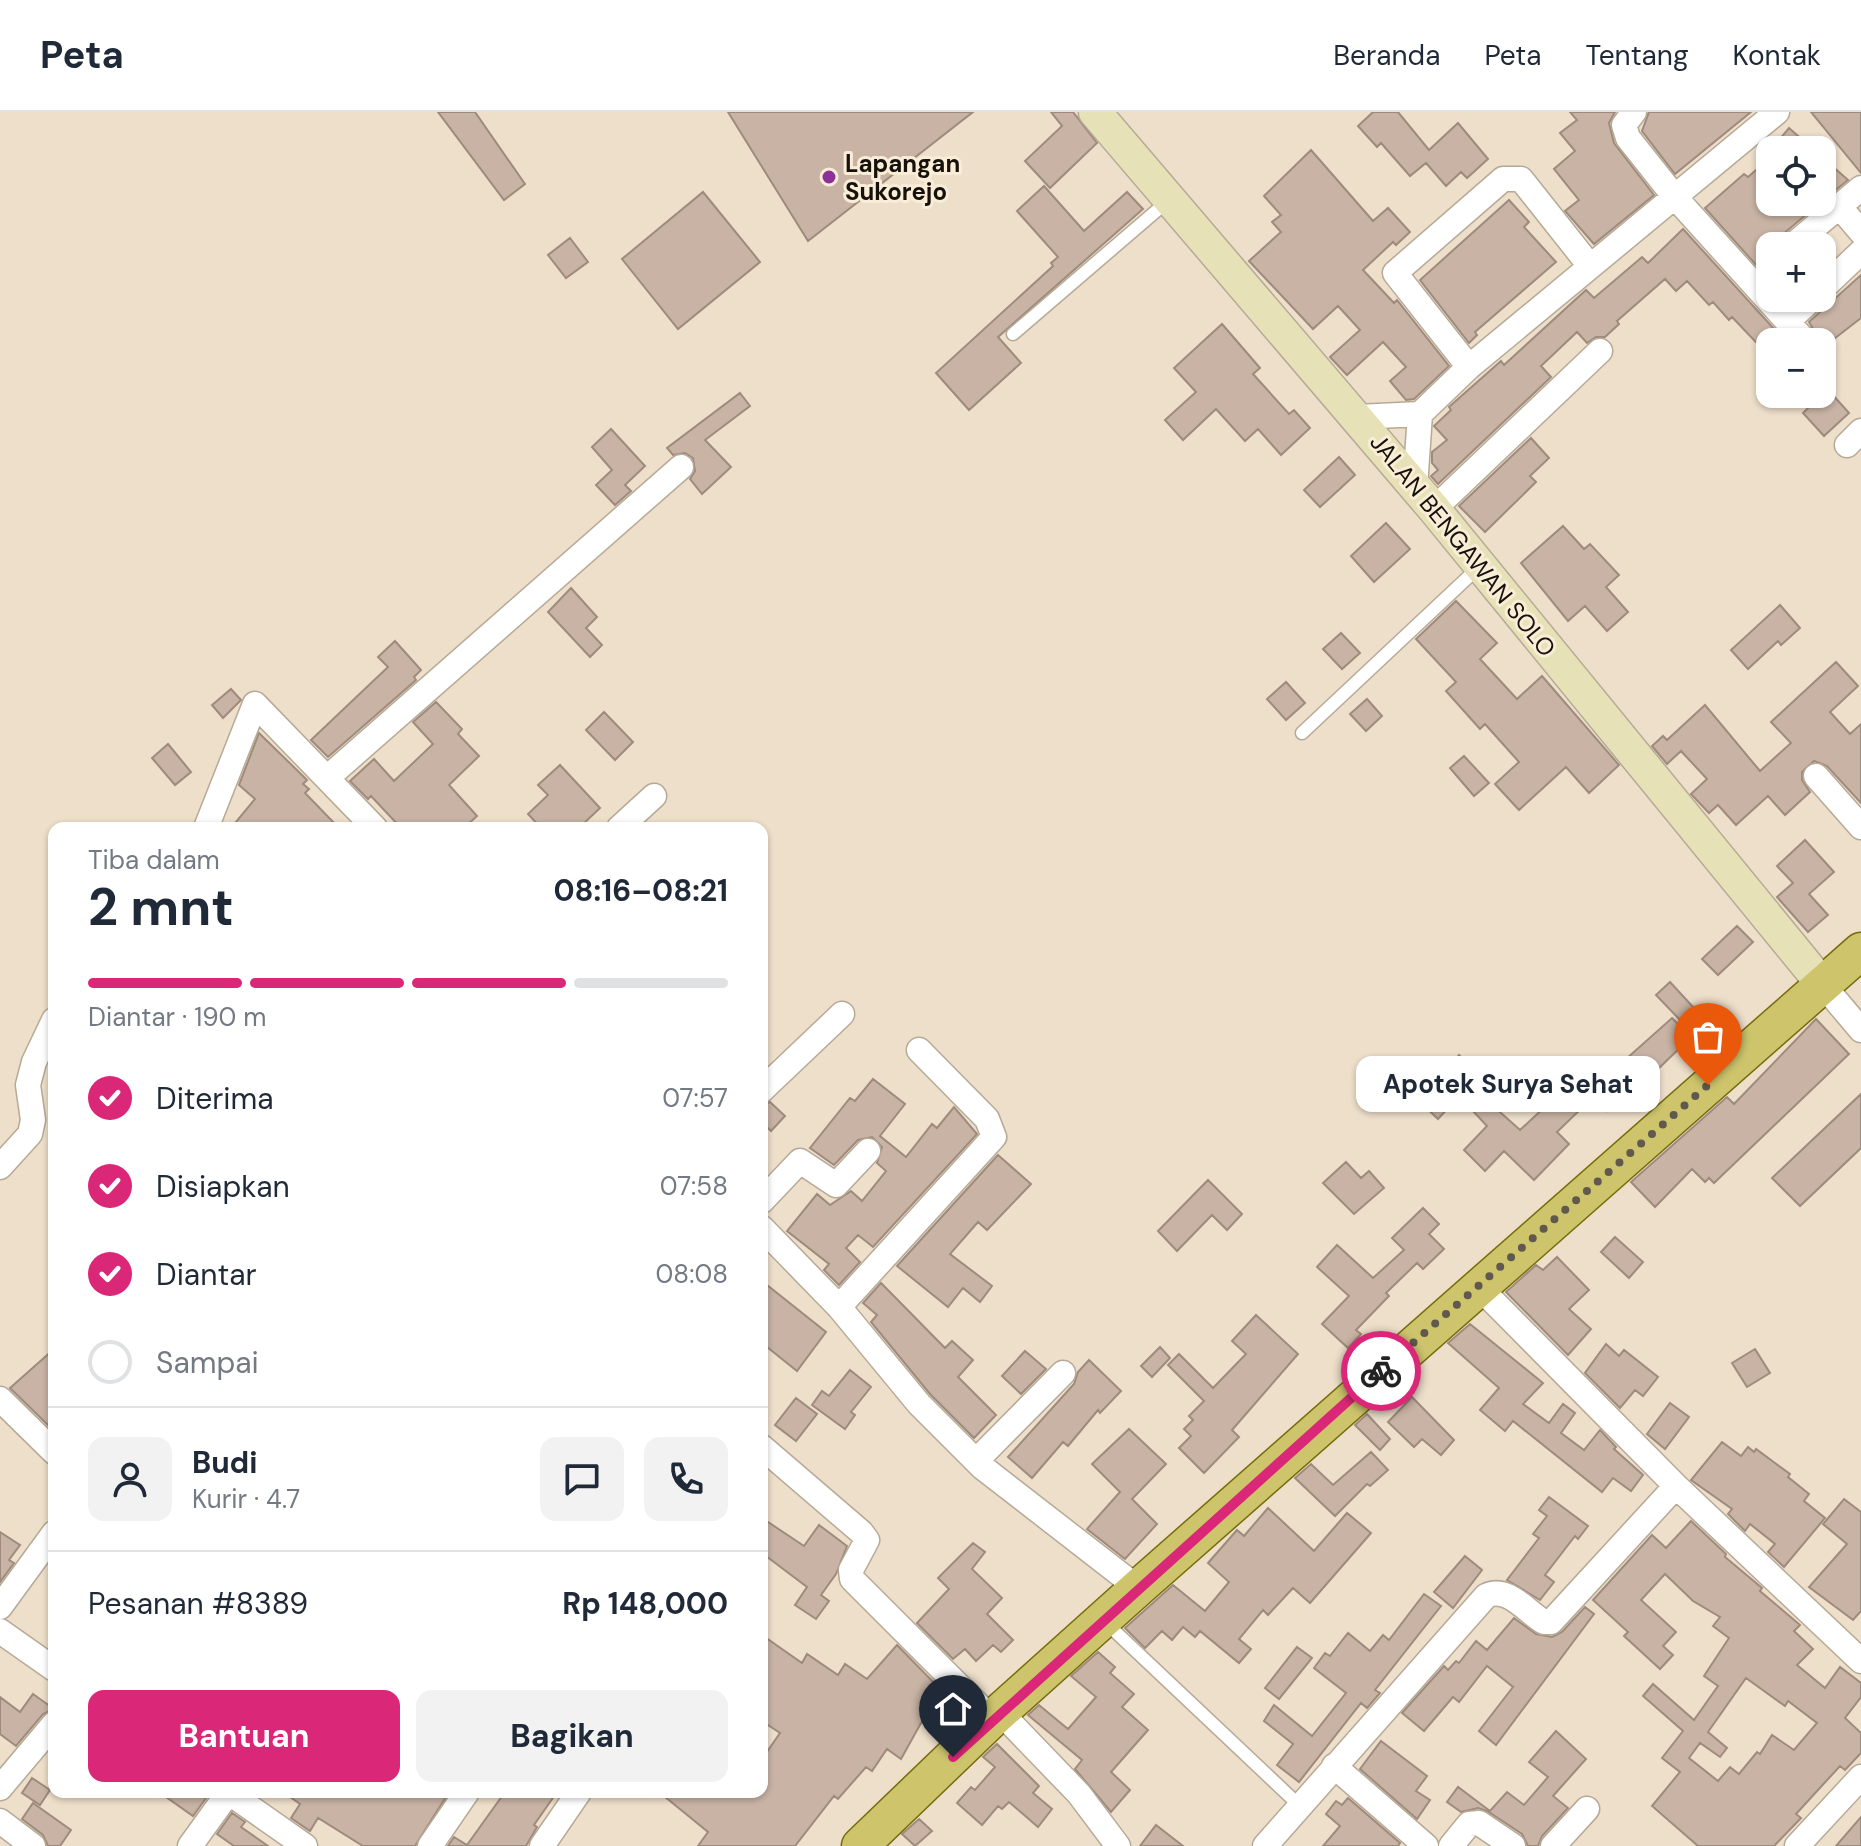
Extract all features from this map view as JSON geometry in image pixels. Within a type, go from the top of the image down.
[{"type":"main road","name":"JALAN BENGAWAN SOLO","points":[[1095,112],[1357,417],[1823,985]]},
{"type":"main road","points":[[860,1846],[996,1716],[1138,1588],[1477,1285],[1861,951]]},
{"type":"street","points":[[1634,112],[1624,125],[1628,138],[1674,196],[1756,269]]},
{"type":"street","points":[[1357,417],[1420,414],[1469,367],[1777,112]]},
{"type":"street","points":[[1469,367],[1395,273],[1503,179],[1521,179],[1590,266]]},
{"type":"street","points":[[1808,232],[1861,188]]},
{"type":"street","points":[[1839,206],[1861,232]]},
{"type":"street","points":[[1836,276],[1861,252]]},
{"type":"street","points":[[1783,312],[1794,328]]},
{"type":"street","points":[[1788,321],[1798,312]]},
{"type":"street","points":[[1424,498],[1600,351]]},
{"type":"street","points":[[1420,414],[1424,498]]},
{"type":"street","points":[[327,778],[681,467]]},
{"type":"street","points":[[208,822],[255,704],[369,822]]},
{"type":"street","points":[[1816,776],[1861,827]]},
{"type":"street","points":[[626,822],[654,796]]},
{"type":"street","points":[[1823,985],[1861,1030]]},
{"type":"street","points":[[768,1084],[842,1014]]},
{"type":"street","points":[[0,1167],[32,1127],[28,1085],[34,1062],[48,1033]]},
{"type":"street","points":[[839,1307],[994,1137],[987,1119],[919,1050]]},
{"type":"street","points":[[768,1195],[800,1161],[836,1185],[868,1151]]},
{"type":"street","points":[[768,1234],[839,1307],[881,1362],[976,1461],[1138,1588]]},
{"type":"street","points":[[1477,1285],[1676,1486],[1861,1661]]},
{"type":"street","points":[[976,1461],[1063,1373]]},
{"type":"street","points":[[0,1399],[48,1446]]},
{"type":"street","points":[[768,1452],[867,1540],[851,1570],[852,1579],[1079,1794],[1118,1846]]},
{"type":"street","points":[[1265,1846],[1486,1596],[1493,1592],[1506,1594],[1544,1622],[1551,1622],[1676,1486]]},
{"type":"street","points":[[0,1607],[48,1541]]},
{"type":"street","points":[[0,1631],[48,1665]]},
{"type":"street","points":[[0,1788],[48,1731]]},
{"type":"street","points":[[1334,1766],[1426,1846]]},
{"type":"street","points":[[1797,1846],[1861,1777]]},
{"type":"street","points":[[191,1846],[237,1798]]},
{"type":"street","points":[[244,1798],[305,1846]]},
{"type":"street","points":[[430,1846],[463,1798]]},
{"type":"street","points":[[542,1846],[575,1798]]},
{"type":"street","points":[[1553,1846],[1587,1809]]},
{"type":"street","points":[[0,1821],[33,1846]]},
{"type":"street","points":[[1451,1846],[1469,1824],[1479,1823],[1513,1846]]},
{"type":"lane","points":[[1013,334],[1170,199]]},
{"type":"lane","points":[[1302,733],[1480,566]]},
{"type":"lane","points":[[1103,1620],[1300,1806]]},
{"type":"building","points":[[438,112],[475,112],[525,184],[504,200]]},
{"type":"building","name":"Lapangan Sukorejo","points":[[728,112],[973,112],[808,241]]},
{"type":"building","points":[[1051,112],[1073,112],[1097,143],[1050,188],[1025,161],[1062,126]]},
{"type":"building","points":[[1373,112],[1398,112],[1429,150],[1458,123],[1488,159],[1467,178],[1461,172],[1446,186],[1426,163],[1410,176],[1381,143],[1377,147],[1358,126]]},
{"type":"building","points":[[1570,112],[1615,112],[1609,123],[1614,143],[1654,195],[1594,244],[1565,211],[1579,200],[1554,169],[1575,151],[1560,133],[1577,120]]},
{"type":"building","points":[[1649,112],[1751,112],[1675,174],[1642,131]]},
{"type":"building","points":[[1811,112],[1861,112],[1861,173],[1836,142],[1836,136],[1831,136]]},
{"type":"building","points":[[1789,128],[1798,136],[1782,136]]},
{"type":"building","points":[[1311,150],[1373,221],[1388,208],[1410,232],[1396,245],[1393,242],[1363,270],[1394,303],[1397,300],[1449,366],[1414,399],[1406,400],[1390,381],[1406,367],[1383,342],[1347,375],[1330,357],[1360,330],[1338,306],[1313,329],[1249,261],[1281,232],[1272,222],[1281,215],[1264,196]]},
{"type":"building","points":[[1836,169],[1848,180],[1836,190]]},
{"type":"building","points":[[1756,170],[1756,216],[1804,216],[1786,232],[1756,232],[1756,265],[1705,208],[1744,174],[1748,177]]},
{"type":"building","points":[[1044,186],[1084,231],[1127,192],[1143,209],[998,337],[1021,363],[969,410],[936,373],[1053,266],[1051,263],[1058,257],[1017,211]]},
{"type":"building","points":[[703,192],[760,262],[678,329],[622,259]]},
{"type":"building","points":[[1509,200],[1529,222],[1524,227],[1556,262],[1475,332],[1477,335],[1469,343],[1420,280]]},
{"type":"building","points":[[1683,229],[1773,328],[1756,328],[1756,342],[1732,317],[1729,320],[1713,302],[1709,305],[1687,281],[1676,291],[1665,279],[1617,321],[1619,324],[1605,337],[1596,337],[1587,343],[1577,332],[1541,366],[1551,377],[1438,484],[1431,476],[1438,470],[1432,463],[1432,452],[1447,440],[1434,426],[1451,410],[1449,407],[1501,361],[1504,365],[1586,290],[1594,298],[1642,257],[1648,263]]},
{"type":"building","points":[[570,238],[588,262],[566,278],[548,255]]},
{"type":"building","points":[[1861,275],[1861,318],[1836,337],[1836,328],[1813,328],[1809,322],[1820,312],[1836,312],[1836,298]]},
{"type":"building","points":[[1222,324],[1260,368],[1253,374],[1289,414],[1294,410],[1310,428],[1281,455],[1258,429],[1245,441],[1216,409],[1183,440],[1165,420],[1196,392],[1174,368]]},
{"type":"building","points":[[740,393],[750,406],[705,440],[731,467],[702,494],[690,479],[695,471],[693,458],[685,453],[673,455],[667,448]]},
{"type":"building","points":[[1836,398],[1849,413],[1824,436],[1803,413],[1808,408],[1836,408]]},
{"type":"building","points":[[611,429],[645,466],[625,485],[631,491],[615,505],[596,485],[612,470],[592,447]]},
{"type":"building","points":[[1531,438],[1549,458],[1530,476],[1536,482],[1485,532],[1459,506]]},
{"type":"building","points":[[1339,457],[1355,475],[1320,507],[1304,490]]},
{"type":"building","points":[[1386,523],[1410,549],[1374,582],[1351,556]]},
{"type":"building","points":[[1563,526],[1584,549],[1590,544],[1619,575],[1606,587],[1628,612],[1607,631],[1585,606],[1568,621],[1521,563]]},
{"type":"building","points":[[571,588],[597,617],[586,628],[602,645],[590,657],[548,612]]},
{"type":"building","points":[[1456,601],[1497,643],[1480,659],[1517,699],[1542,676],[1619,765],[1589,793],[1566,767],[1519,810],[1495,784],[1519,762],[1485,724],[1480,729],[1446,691],[1456,682],[1416,639]]},
{"type":"building","points":[[1780,605],[1800,628],[1781,645],[1778,641],[1748,669],[1731,650]]},
{"type":"building","points":[[1341,633],[1360,653],[1342,669],[1323,649]]},
{"type":"building","points":[[395,641],[421,670],[414,677],[416,680],[328,757],[311,740],[388,667],[378,657]]},
{"type":"building","points":[[1836,662],[1858,686],[1830,712],[1850,734],[1861,724],[1861,803],[1827,766],[1814,761],[1802,772],[1802,780],[1810,792],[1785,815],[1768,796],[1736,825],[1718,805],[1709,813],[1691,794],[1707,779],[1681,751],[1667,764],[1652,746],[1663,736],[1667,740],[1705,705],[1760,771],[1791,743],[1771,722]]},
{"type":"building","points":[[1286,682],[1305,703],[1286,720],[1267,699]]},
{"type":"building","points":[[231,689],[241,700],[223,718],[212,705]]},
{"type":"building","points":[[1367,699],[1382,716],[1366,731],[1350,714]]},
{"type":"building","points":[[436,702],[462,729],[458,734],[479,756],[449,785],[477,816],[470,822],[395,822],[371,796],[368,799],[350,781],[374,759],[394,781],[433,744],[413,722]]},
{"type":"building","points":[[604,712],[633,742],[615,760],[586,730]]},
{"type":"building","points":[[259,733],[307,780],[303,784],[309,789],[305,793],[333,822],[236,822],[255,799],[239,785]]},
{"type":"building","points":[[168,744],[191,772],[175,785],[152,758]]},
{"type":"building","points":[[1464,756],[1489,783],[1474,796],[1450,768]]},
{"type":"building","points":[[560,765],[600,808],[585,822],[535,822],[528,814],[548,795],[538,785]]},
{"type":"building","points":[[1805,840],[1834,872],[1809,894],[1828,915],[1808,932],[1777,897],[1793,883],[1777,866]]},
{"type":"building","points":[[1737,926],[1753,942],[1718,975],[1702,959]]},
{"type":"building","points":[[1670,982],[1694,1008],[1681,1021],[1656,995]]},
{"type":"building","points":[[1672,1018],[1691,1037],[1653,1074],[1649,1070],[1607,1111],[1589,1092]]},
{"type":"building","points":[[1816,1019],[1849,1054],[1714,1183],[1709,1178],[1705,1182],[1692,1169],[1655,1207],[1631,1182],[1727,1097],[1734,1104]]},
{"type":"building","points":[[1459,1055],[1480,1080],[1472,1087],[1520,1130],[1549,1103],[1536,1089],[1555,1070],[1587,1103],[1557,1132],[1569,1144],[1534,1180],[1504,1151],[1485,1171],[1464,1150],[1487,1126],[1459,1096],[1438,1119],[1419,1101]]},
{"type":"building","points":[[873,1079],[905,1104],[880,1136],[906,1157],[932,1124],[937,1128],[954,1107],[977,1134],[873,1247],[858,1235],[846,1248],[860,1262],[839,1285],[824,1270],[829,1264],[787,1231],[817,1194],[830,1205],[851,1191],[862,1201],[886,1171],[877,1163],[882,1147],[872,1137],[858,1140],[834,1165],[810,1148],[850,1098],[855,1101]]},
{"type":"building","points":[[1861,1094],[1861,1148],[1800,1206],[1772,1178]]},
{"type":"building","points":[[768,1103],[785,1116],[771,1131],[768,1128]]},
{"type":"building","points":[[998,1155],[1031,1184],[987,1230],[978,1222],[950,1254],[992,1286],[980,1302],[963,1288],[948,1307],[897,1266]]},
{"type":"building","points":[[1346,1162],[1361,1178],[1369,1171],[1384,1188],[1354,1214],[1323,1183]]},
{"type":"building","points":[[1208,1180],[1242,1214],[1227,1230],[1212,1215],[1177,1251],[1158,1231]]},
{"type":"building","points":[[1423,1208],[1439,1224],[1429,1234],[1444,1249],[1423,1269],[1417,1263],[1386,1293],[1389,1296],[1356,1330],[1361,1334],[1348,1348],[1322,1324],[1349,1296],[1317,1267],[1337,1245],[1373,1278],[1404,1250],[1392,1238]]},
{"type":"building","points":[[1615,1237],[1643,1262],[1629,1278],[1601,1252]]},
{"type":"building","points":[[1557,1257],[1589,1290],[1569,1309],[1591,1329],[1568,1355],[1506,1292],[1536,1265],[1543,1270]]},
{"type":"building","points":[[881,1283],[945,1348],[952,1341],[973,1360],[958,1377],[996,1415],[974,1438],[930,1394],[871,1322],[877,1315],[863,1303]]},
{"type":"building","points":[[768,1286],[826,1332],[797,1371],[768,1348]]},
{"type":"building","points":[[1256,1315],[1298,1354],[1232,1430],[1239,1437],[1204,1473],[1179,1448],[1191,1436],[1184,1429],[1193,1420],[1189,1416],[1204,1401],[1168,1365],[1179,1354],[1213,1388],[1246,1354],[1232,1341]]},
{"type":"building","points":[[1470,1324],[1543,1383],[1523,1404],[1549,1423],[1563,1404],[1575,1413],[1561,1433],[1584,1450],[1600,1430],[1616,1447],[1614,1449],[1643,1475],[1631,1491],[1613,1478],[1602,1492],[1513,1421],[1505,1431],[1480,1410],[1499,1388],[1448,1343]]},
{"type":"building","points":[[1606,1344],[1619,1356],[1624,1350],[1658,1377],[1643,1396],[1635,1390],[1620,1408],[1585,1373]]},
{"type":"building","points":[[1160,1347],[1170,1358],[1152,1377],[1141,1366]]},
{"type":"building","points":[[1755,1349],[1770,1373],[1747,1387],[1732,1363]]},
{"type":"building","points":[[1025,1351],[1046,1369],[1021,1394],[1002,1376]]},
{"type":"building","points":[[48,1354],[48,1425],[10,1388]]},
{"type":"building","points":[[1089,1360],[1121,1391],[1100,1413],[1098,1410],[1068,1446],[1063,1442],[1032,1478],[1008,1457],[1074,1384],[1078,1372]]},
{"type":"building","points":[[850,1370],[871,1387],[851,1412],[855,1415],[845,1429],[812,1405],[822,1391],[829,1396]]},
{"type":"building","points":[[1412,1397],[1454,1440],[1441,1455],[1422,1439],[1414,1447],[1388,1422]]},
{"type":"building","points":[[796,1398],[817,1414],[796,1441],[775,1425]]},
{"type":"building","points":[[1670,1403],[1689,1417],[1665,1449],[1647,1434]]},
{"type":"building","points":[[1367,1414],[1390,1439],[1380,1450],[1355,1425]]},
{"type":"building","points":[[1129,1429],[1166,1464],[1132,1499],[1157,1524],[1125,1559],[1087,1529],[1120,1492],[1092,1464]]},
{"type":"building","points":[[1722,1442],[1741,1456],[1748,1447],[1754,1452],[1756,1449],[1790,1474],[1788,1477],[1809,1494],[1804,1501],[1825,1518],[1784,1567],[1768,1552],[1775,1544],[1750,1524],[1745,1531],[1728,1514],[1732,1509],[1691,1480]]},
{"type":"building","points":[[1371,1452],[1388,1470],[1370,1486],[1367,1484],[1335,1516],[1295,1478],[1311,1464],[1333,1485]]},
{"type":"building","points":[[1549,1497],[1588,1526],[1578,1539],[1575,1536],[1545,1575],[1554,1582],[1540,1600],[1507,1580],[1539,1538],[1533,1534],[1547,1516],[1539,1510]]},
{"type":"building","points":[[1844,1499],[1861,1512],[1861,1611],[1853,1620],[1809,1587],[1847,1544],[1823,1524]]},
{"type":"building","points":[[1268,1508],[1314,1551],[1347,1513],[1371,1533],[1310,1603],[1293,1588],[1268,1615],[1263,1610],[1239,1639],[1251,1649],[1239,1663],[1200,1631],[1195,1637],[1183,1627],[1172,1640],[1162,1631],[1145,1648],[1125,1628],[1173,1585],[1205,1611],[1229,1582],[1208,1563],[1237,1530],[1244,1536]]},
{"type":"building","points":[[1691,1521],[1726,1554],[1725,1557],[1762,1588],[1760,1591],[1800,1625],[1794,1631],[1813,1649],[1797,1665],[1825,1688],[1840,1667],[1861,1683],[1861,1697],[1845,1718],[1861,1733],[1861,1753],[1845,1770],[1840,1766],[1796,1814],[1801,1818],[1774,1846],[1698,1846],[1652,1806],[1680,1772],[1662,1758],[1683,1731],[1643,1696],[1653,1684],[1694,1720],[1718,1686],[1704,1676],[1729,1638],[1713,1626],[1720,1617],[1693,1601],[1665,1574],[1641,1600],[1676,1632],[1663,1646],[1673,1655],[1660,1669],[1624,1636],[1628,1632],[1593,1600],[1652,1535],[1666,1548]],"holes":[[[1746,1678],[1785,1706],[1788,1701],[1817,1723],[1794,1750],[1772,1735],[1760,1754],[1757,1752],[1739,1774],[1730,1767],[1718,1781],[1689,1758],[1700,1743],[1720,1757],[1727,1748],[1708,1732]]]},
{"type":"building","points":[[768,1522],[804,1546],[819,1525],[847,1546],[836,1574],[821,1595],[829,1601],[816,1619],[795,1605],[807,1587],[768,1558]]},
{"type":"building","points":[[0,1532],[20,1545],[9,1560],[14,1563],[0,1582]]},
{"type":"building","points":[[973,1543],[985,1552],[972,1569],[1002,1598],[987,1614],[1013,1640],[1001,1652],[993,1645],[976,1661],[965,1649],[953,1659],[917,1623],[949,1589],[938,1578]]},
{"type":"building","points":[[1465,1556],[1482,1570],[1453,1608],[1434,1592]]},
{"type":"building","points":[[1424,1594],[1441,1606],[1375,1690],[1380,1693],[1367,1708],[1361,1703],[1299,1782],[1277,1765],[1293,1744],[1264,1721],[1274,1705],[1312,1736],[1346,1693],[1314,1668],[1325,1653],[1330,1656],[1348,1633],[1370,1651],[1383,1635],[1389,1640]]},
{"type":"building","points":[[1585,1607],[1594,1614],[1496,1745],[1479,1731],[1513,1687],[1487,1666],[1459,1702],[1453,1697],[1424,1731],[1402,1713],[1444,1666],[1448,1670],[1456,1661],[1459,1663],[1476,1641],[1487,1650],[1514,1618],[1536,1634],[1552,1637],[1562,1632]]},
{"type":"building","points":[[768,1639],[802,1663],[807,1654],[838,1675],[845,1664],[867,1679],[897,1645],[945,1694],[921,1723],[901,1759],[887,1749],[872,1771],[866,1767],[838,1799],[834,1796],[795,1846],[698,1846],[708,1832],[666,1798],[768,1798],[768,1750],[780,1733],[768,1725]]},
{"type":"building","points":[[1297,1647],[1312,1658],[1279,1699],[1265,1688]]},
{"type":"building","points":[[1098,1652],[1115,1667],[1110,1673],[1134,1694],[1122,1707],[1148,1730],[1111,1772],[1130,1790],[1111,1812],[1075,1769],[1082,1760],[1028,1715],[1039,1705],[1068,1729],[1096,1697],[1071,1676]]},
{"type":"building","points":[[33,1694],[48,1705],[48,1712],[16,1746],[0,1734],[0,1697],[20,1712]]},
{"type":"building","points":[[1556,1731],[1586,1759],[1553,1796],[1568,1808],[1542,1836],[1538,1846],[1528,1846],[1522,1834],[1487,1811],[1478,1808],[1461,1812],[1447,1802],[1458,1787],[1490,1811],[1507,1792],[1524,1805],[1548,1777],[1529,1762]]},
{"type":"building","points":[[1381,1741],[1427,1776],[1416,1791],[1430,1800],[1417,1819],[1360,1769]]},
{"type":"building","points":[[997,1744],[1039,1786],[1033,1793],[1052,1809],[1038,1827],[1009,1802],[1002,1809],[998,1806],[982,1825],[957,1803],[971,1787],[975,1790],[995,1767],[983,1757]]},
{"type":"building","points":[[32,1778],[48,1789],[40,1805],[22,1793]]},
{"type":"building","points":[[168,1798],[206,1798],[193,1816]]},
{"type":"building","points":[[292,1798],[445,1798],[415,1846],[363,1846],[318,1818],[310,1831],[291,1818],[300,1804]]},
{"type":"building","points":[[501,1798],[553,1798],[534,1825],[537,1827],[526,1846],[448,1846],[454,1837],[467,1845]]},
{"type":"building","points":[[1348,1798],[1400,1843],[1398,1846],[1323,1846],[1340,1826],[1326,1814],[1336,1801],[1342,1805]]},
{"type":"building","points":[[33,1803],[71,1830],[60,1846],[48,1846],[43,1835],[22,1819]]},
{"type":"building","points":[[232,1813],[245,1822],[241,1827],[268,1846],[234,1846],[217,1834]]},
{"type":"building","points":[[1861,1817],[1861,1846],[1836,1846]]},
{"type":"building","points":[[919,1819],[932,1831],[915,1846],[902,1834]]},
{"type":"building","points":[[1156,1825],[1183,1846],[1140,1846]]},
{"type":"way so far","points":[[1381,1371],[1708,1085]]},
{"type":"place","name":"Lapangan Sukorejo","points":[[829,177]]},
{"type":"place","name":"Apotek Surya Sehat","points":[[1708,1085]]},
{"type":"route","points":[[953,1757],[1381,1371]]}]
